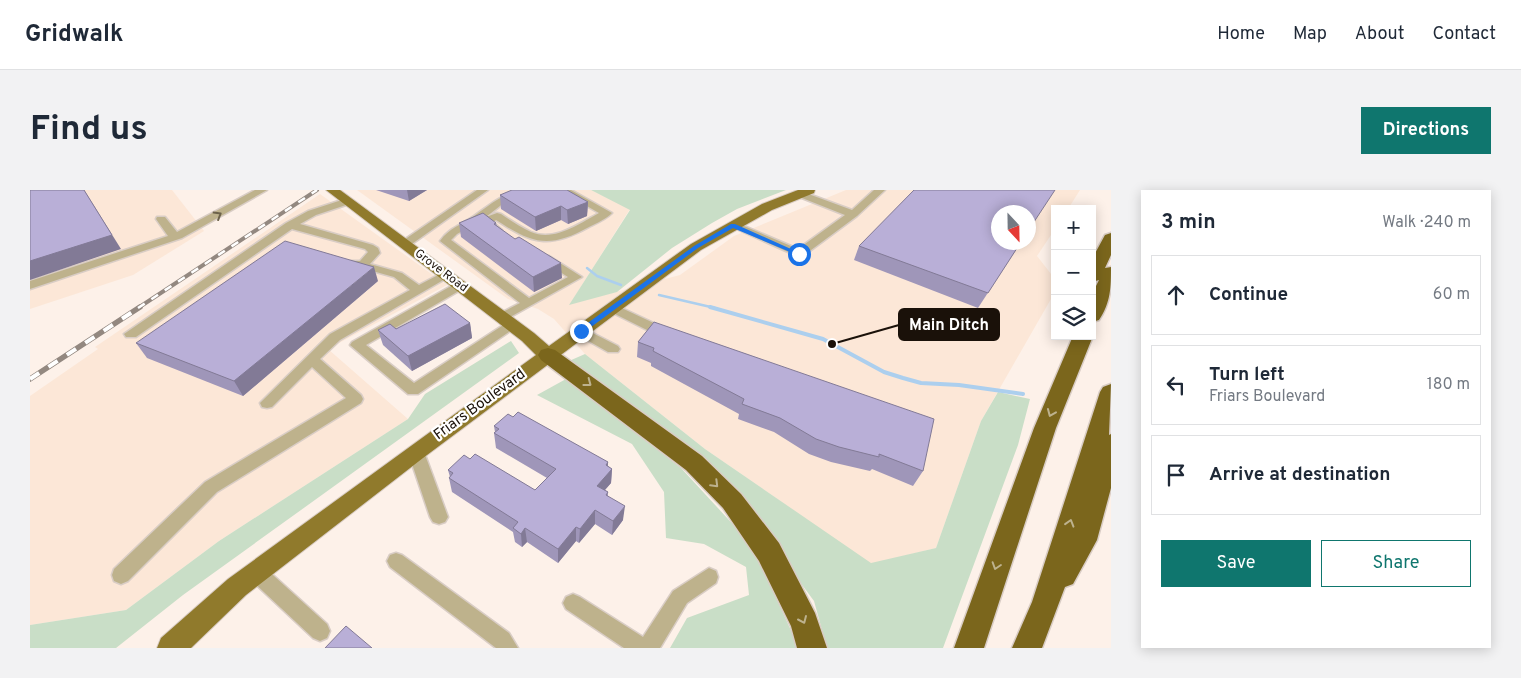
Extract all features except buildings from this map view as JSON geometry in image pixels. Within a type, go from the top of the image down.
[{"type":"highway","points":[[1096,269],[1111,238]]},
{"type":"highway","points":[[1096,307],[1111,272]]},
{"type":"highway","points":[[1063,384],[1058,356],[1065,340]]},
{"type":"highway","points":[[969,648],[1004,540],[1045,428],[1082,340]]},
{"type":"highway","points":[[548,355],[694,463],[732,501],[769,552],[805,624],[812,648]]},
{"type":"highway","points":[[1027,648],[1046,603],[1111,392]]},
{"type":"highway","points":[[1046,603],[1084,540],[1111,443]]},
{"type":"main road","name":"Friars Boulevard","points":[[171,648],[256,572],[696,247],[733,225],[804,192]]},
{"type":"main road","name":"Grove Road","points":[[342,194],[508,321],[548,355]]},
{"type":"street","points":[[30,285],[175,237],[194,229],[262,190]]},
{"type":"street","points":[[405,244],[483,190]]},
{"type":"street","points":[[510,239],[486,223],[486,216],[501,200],[526,190]]},
{"type":"street","points":[[527,302],[445,242],[453,232],[486,216],[497,216],[529,236],[559,238],[607,213],[564,190]]},
{"type":"street","points":[[733,225],[799,254],[853,214],[880,190]]},
{"type":"street","points":[[804,192],[853,214]]},
{"type":"street","points":[[131,334],[270,238],[342,194]]},
{"type":"street","points":[[462,205],[486,216]]},
{"type":"street","points":[[161,219],[175,237]]},
{"type":"street","points":[[290,225],[369,247],[374,250],[374,253],[364,265]]},
{"type":"street","points":[[270,238],[288,244]]},
{"type":"street","points":[[460,285],[358,345],[413,390],[508,321],[527,302],[576,277],[537,253]]},
{"type":"street","points":[[345,260],[398,275],[418,290]]},
{"type":"street","points":[[267,403],[335,337],[446,275]]},
{"type":"street","points":[[613,308],[663,334],[681,340]]},
{"type":"street","points":[[581,331],[612,349]]},
{"type":"street","points":[[121,575],[211,487],[356,399],[312,360]]},
{"type":"street","points":[[416,452],[439,516]]},
{"type":"street","points":[[396,560],[502,640],[508,648]]},
{"type":"street","points":[[256,572],[320,631]]},
{"type":"street","points":[[648,648],[680,597],[709,577]]},
{"type":"street","points":[[573,603],[642,648]]},
{"type":"shaded area","points":[[30,190],[172,190],[204,231],[133,275],[30,309]]},
{"type":"shaded area","points":[[357,190],[591,190],[630,209],[570,304],[680,275],[734,236],[846,190],[1080,190],[1071,205],[1051,205],[1051,235],[1037,256],[1051,274],[1051,299],[981,421],[936,548],[871,564],[705,449],[585,354],[554,319],[538,309],[508,299]]},
{"type":"shaded area","points":[[320,194],[447,285],[328,349],[408,419],[219,541],[126,610],[30,625],[30,396],[98,349],[95,347]]},
{"type":"green space","points":[[591,190],[786,190],[737,209],[712,223],[672,248],[617,292],[569,305],[630,210]]},
{"type":"green space","points":[[511,341],[519,353],[183,595],[116,648],[30,648],[30,625],[126,610],[219,541],[408,419],[425,394]]},
{"type":"green space","points":[[585,354],[705,449],[871,563],[936,548],[981,421],[998,392],[1030,399],[1018,445],[943,648],[827,648],[814,601],[719,473],[569,361]]},
{"type":"green space","points":[[566,379],[681,468],[752,545],[799,648],[670,648],[687,618],[749,595],[746,567],[704,544],[666,538],[664,492],[632,444],[537,395]]},
{"type":"waterway","points":[[587,268],[597,276],[621,285]]},
{"type":"waterway","points":[[659,295],[715,308]]},
{"type":"waterway","points":[[710,307],[823,339],[884,372],[903,378],[921,383],[959,385],[1023,394]]},
{"type":"railway","points":[[138,308],[317,190]]},
{"type":"railway","points":[[30,379],[140,307]]},
{"type":"place","name":"Main Ditch","points":[[832,344]]},
{"type":"route","points":[[581,331],[696,247],[733,225],[799,254]]}]
